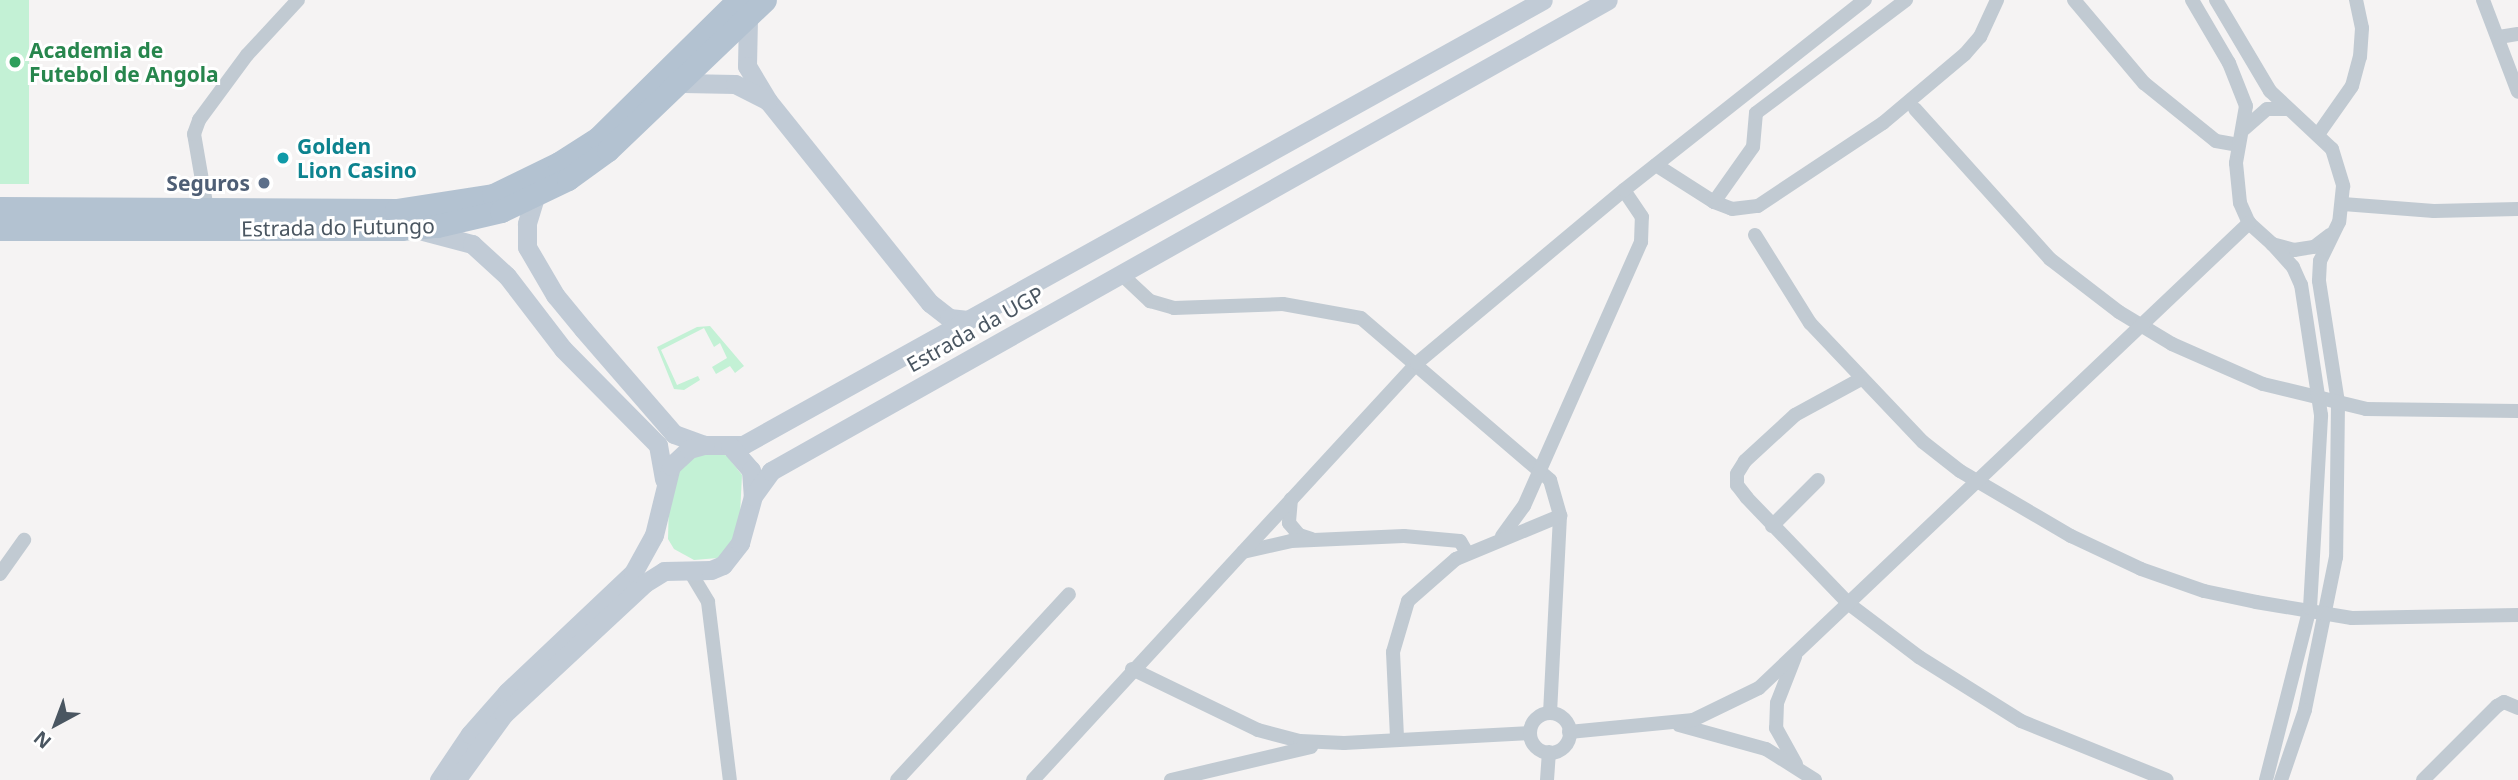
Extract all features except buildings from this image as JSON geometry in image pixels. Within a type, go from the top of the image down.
[{"type":"main road","name":"Estrada do Futungo","points":[[0,208],[396,210],[493,195],[559,163],[598,138],[743,9],[765,0]]},
{"type":"main road","points":[[535,197],[526,232],[532,259],[555,295],[654,414],[674,434],[704,445],[730,446],[755,440],[1543,0]]},
{"type":"main road","name":"Estrada da UGP","points":[[723,565],[740,543],[753,496],[771,471],[1608,0]]},
{"type":"main road","name":"Estrada do Futungo","points":[[0,229],[401,229],[471,220],[535,197],[608,150],[682,83],[743,9]]},
{"type":"main road","points":[[743,9],[747,66],[768,101],[930,303],[949,318],[968,320]]},
{"type":"main road","points":[[682,83],[736,84],[768,101]]},
{"type":"main road","points":[[401,229],[462,239],[508,276],[563,349],[658,445],[664,480],[654,535],[633,573],[494,706],[439,780]]},
{"type":"main road","points":[[508,276],[513,258],[532,259]]},
{"type":"main road","points":[[927,344],[938,325],[930,303]]},
{"type":"main road","points":[[664,480],[678,457],[704,445]]},
{"type":"main road","points":[[730,446],[751,470],[753,496]]},
{"type":"main road","points":[[654,535],[669,559],[689,570]]},
{"type":"main road","points":[[456,780],[504,714],[645,583],[664,571],[723,565]]},
{"type":"street","points":[[207,209],[194,134],[199,120],[247,55],[298,0]]},
{"type":"street","points":[[1033,780],[1293,494],[1417,363],[1624,190],[1865,0]]},
{"type":"street","points":[[1714,202],[1753,147],[1756,113],[1906,0]]},
{"type":"street","points":[[2074,0],[2144,83],[2217,141],[2241,139],[2267,108],[2290,110]]},
{"type":"street","points":[[2192,0],[2237,80],[2246,106],[2237,179],[2249,223],[2293,267],[2301,285],[2319,399],[2309,608],[2266,780]]},
{"type":"street","points":[[2216,0],[2264,83],[2290,110],[2319,133],[2340,167],[2343,205],[2320,261],[2319,281],[2338,403],[2336,544],[2328,612],[2305,710],[2281,780]]},
{"type":"street","points":[[2319,133],[2352,86],[2360,57],[2362,28],[2356,0]]},
{"type":"street","points":[[2483,0],[2518,92]]},
{"type":"street","points":[[1657,165],[1714,202],[1732,209],[1758,206],[1883,122],[1972,47],[1992,2]]},
{"type":"street","points":[[2499,37],[2518,34]]},
{"type":"street","points":[[1915,109],[2030,240],[2079,283],[2143,326],[2233,372],[2319,399],[2366,409],[2518,411]]},
{"type":"street","points":[[1502,536],[1524,506],[1541,471],[1641,242],[1642,217],[1624,190]]},
{"type":"street","points":[[2495,211],[2518,202]]},
{"type":"street","points":[[2343,205],[2495,211],[2518,209]]},
{"type":"street","points":[[1569,732],[1674,724],[1711,714],[1744,698],[1849,604],[2249,223]]},
{"type":"street","points":[[2272,244],[2305,249],[2322,243],[2335,230]]},
{"type":"street","points":[[1755,235],[1810,323],[1923,442],[1976,481],[2141,569],[2204,591],[2365,618],[2518,615]]},
{"type":"street","points":[[1121,274],[1150,301],[1174,308],[1283,304],[1336,310],[1360,318],[1417,363],[1541,471],[1556,492],[1560,516],[1550,713]]},
{"type":"street","points":[[1861,379],[1795,415],[1737,474],[1737,485],[1772,526],[1849,604],[1919,657],[2021,721],[2167,780]]},
{"type":"street","points":[[1772,526],[1818,480]]},
{"type":"street","points":[[1293,494],[1287,509],[1289,523],[1299,535],[1314,540]]},
{"type":"street","points":[[1397,737],[1393,653],[1399,620],[1422,585],[1467,553],[1502,536],[1560,516]]},
{"type":"street","points":[[1236,556],[1265,544],[1404,536],[1460,541],[1467,553]]},
{"type":"street","points":[[0,574],[24,540]]},
{"type":"street","points":[[708,602],[723,565]]},
{"type":"street","points":[[689,570],[708,602],[730,780]]},
{"type":"street","points":[[897,780],[1069,594]]},
{"type":"street","points":[[1797,652],[1777,703],[1776,728],[1785,751],[1809,776]]},
{"type":"street","points":[[1132,669],[1258,730],[1300,740],[1344,743]]},
{"type":"street","points":[[2423,780],[2497,706],[2504,702],[2518,708]]},
{"type":"street","points":[[1550,713],[1566,721],[1569,732],[1561,749],[1549,752],[1538,748],[1530,733],[1534,721],[1550,713]]},
{"type":"street","points":[[1674,724],[1766,749],[1809,776]]},
{"type":"street","points":[[1171,780],[1292,750],[1344,743],[1397,737],[1530,733]]},
{"type":"street","points":[[1547,780],[1549,752]]},
{"type":"green space","name":"Academia de Futebol de Angola","points":[[0,0],[29,0],[29,184],[0,184]]},
{"type":"green space","points":[[710,326],[744,366],[735,373],[730,366],[716,374],[712,367],[727,358],[720,343],[714,347],[704,328],[661,350],[677,385],[698,376],[700,380],[684,390],[674,389],[657,347],[697,327]]},
{"type":"green space","points":[[714,450],[727,456],[742,475],[740,515],[734,542],[718,558],[694,560],[674,549],[668,539],[669,501],[674,474],[689,456]]},
{"type":"place","name":"Academia de Futebol de Angola","points":[[15,62]]},
{"type":"place","name":"Golden Lion Casino","points":[[283,158]]},
{"type":"place","name":"Seguros","points":[[264,183]]}]
